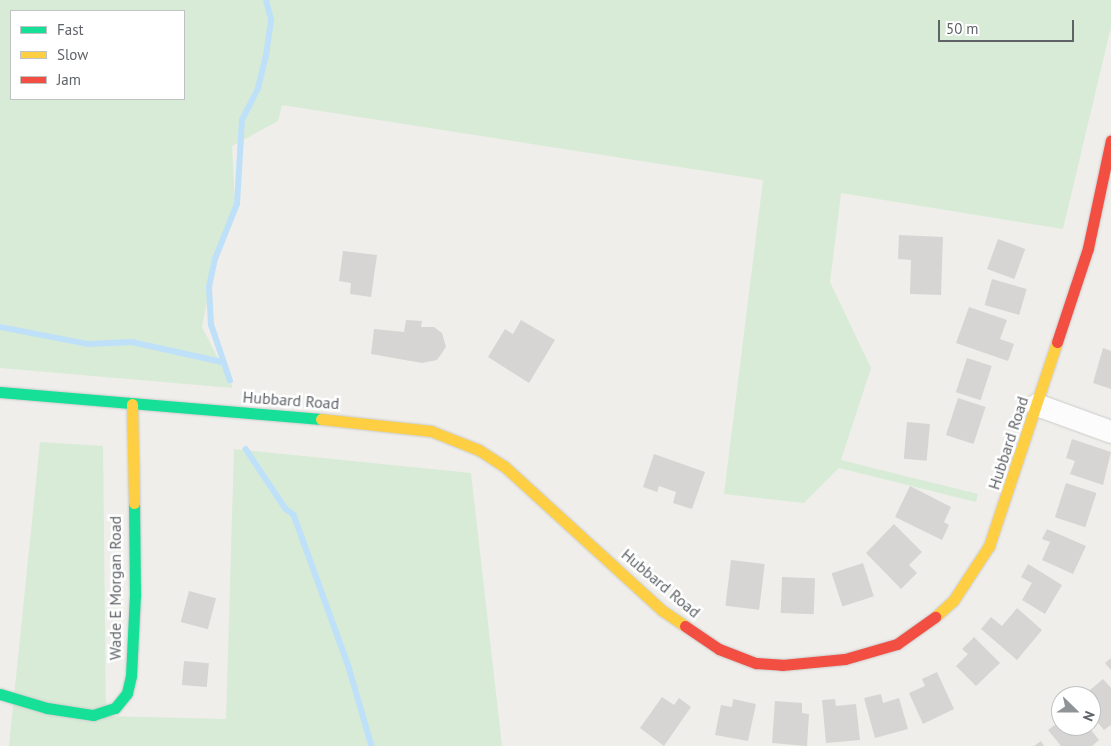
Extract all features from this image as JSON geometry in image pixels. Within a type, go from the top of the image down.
[{"type":"main road","name":"Hubbard Road","points":[[0,392],[360,422],[430,431],[479,450],[504,466],[664,611],[719,649],[756,663],[782,666],[845,659],[897,644],[953,601],[973,574],[990,546],[1088,248],[1111,140]]},
{"type":"main road","name":"Wade E Morgan Road","points":[[0,694],[47,708],[93,715],[115,708],[127,693],[132,676],[135,595],[132,404]]},
{"type":"street","points":[[1037,405],[1111,432]]},
{"type":"green space","points":[[0,0],[1111,0],[1111,27],[1063,229],[841,193],[830,282],[871,368],[841,460],[978,494],[976,502],[839,468],[804,503],[724,494],[763,180],[282,105],[278,121],[232,146],[235,204],[217,252],[202,327],[233,388],[0,368]]},
{"type":"green space","points":[[40,442],[103,446],[106,716],[226,719],[234,449],[471,473],[502,746],[9,746]]},
{"type":"building","points":[[899,235],[943,237],[941,295],[910,294],[911,260],[898,259]]},
{"type":"building","points":[[998,239],[1025,249],[1014,279],[987,269]]},
{"type":"building","points":[[343,251],[377,255],[371,297],[350,294],[351,283],[339,281]]},
{"type":"building","points":[[992,279],[1027,289],[1019,315],[985,305]]},
{"type":"building","points":[[969,307],[1007,320],[1000,339],[1014,344],[1008,361],[956,343]]},
{"type":"building","points":[[406,320],[422,321],[421,327],[434,327],[442,333],[446,347],[437,360],[422,363],[371,354],[374,329],[404,332]]},
{"type":"building","points":[[521,320],[555,340],[529,383],[488,357],[505,329],[513,334]]},
{"type":"building","points":[[1103,348],[1111,351],[1111,389],[1093,383]]},
{"type":"building","points":[[967,358],[992,366],[981,400],[956,392]]},
{"type":"building","points":[[958,398],[986,407],[974,444],[946,435]]},
{"type":"building","points":[[907,422],[930,424],[927,461],[904,459]]},
{"type":"building","points":[[1072,439],[1111,452],[1103,485],[1070,474],[1075,461],[1066,458]]},
{"type":"building","points":[[654,454],[705,472],[692,509],[673,503],[676,492],[659,486],[657,492],[643,487]]},
{"type":"building","points":[[1066,483],[1096,493],[1085,527],[1055,517]]},
{"type":"building","points":[[910,486],[951,507],[944,522],[949,525],[942,540],[895,517]]},
{"type":"building","points":[[894,524],[922,552],[909,565],[917,573],[901,589],[866,553]]},
{"type":"building","points":[[1047,529],[1086,546],[1073,574],[1042,560],[1050,542],[1042,539]]},
{"type":"building","points":[[731,560],[765,564],[759,610],[725,606]]},
{"type":"building","points":[[863,563],[874,596],[842,606],[832,573]]},
{"type":"building","points":[[1028,564],[1062,585],[1045,614],[1022,600],[1032,583],[1021,577]]},
{"type":"building","points":[[782,577],[815,578],[814,614],[781,613]]},
{"type":"building","points":[[189,591],[216,598],[208,629],[181,622]]},
{"type":"building","points":[[1017,608],[1042,630],[1017,660],[981,629],[991,617],[1002,626]]},
{"type":"building","points":[[974,637],[1000,663],[976,686],[956,666],[968,654],[962,649]]},
{"type":"building","points":[[1111,658],[1111,670],[1105,663]]},
{"type":"building","points":[[184,661],[209,663],[207,687],[182,685]]},
{"type":"building","points":[[937,672],[954,709],[923,724],[909,693],[925,686],[922,679]]},
{"type":"building","points":[[1103,679],[1111,688],[1111,725],[1104,730],[1101,727],[1101,686],[1095,686]]},
{"type":"building","points":[[881,694],[883,703],[899,698],[908,729],[875,738],[864,698]]},
{"type":"building","points":[[662,697],[674,705],[679,698],[691,707],[664,746],[640,728]]},
{"type":"building","points":[[733,699],[756,704],[748,741],[715,735],[721,705],[732,707]]},
{"type":"building","points":[[835,699],[836,706],[856,704],[860,740],[826,743],[822,700]]},
{"type":"building","points":[[775,701],[802,703],[802,713],[809,714],[807,746],[772,743]]},
{"type":"building","points":[[1053,736],[1096,736],[1099,740],[1092,746],[1061,746]]},
{"type":"building","points":[[1041,741],[1044,746],[1034,746]]},
{"type":"waterway","points":[[230,381],[211,325],[209,287],[215,259],[237,204],[242,120],[258,88],[266,56],[271,20],[266,0]]},
{"type":"waterway","points":[[0,327],[88,344],[132,342],[222,362]]},
{"type":"waterway","points":[[246,449],[286,509],[294,515],[349,667],[372,746]]},
{"type":"traffic: fast","points":[[0,392],[321,419]]},
{"type":"traffic: fast","points":[[0,694],[47,708],[93,715],[115,708],[127,693],[131,676],[135,595],[134,503]]},
{"type":"traffic: slow","points":[[935,617],[953,601],[989,546],[1057,342]]},
{"type":"traffic: slow","points":[[132,404],[134,503]]},
{"type":"traffic: slow","points":[[321,419],[431,431],[479,450],[504,466],[663,611],[685,626]]},
{"type":"traffic: jam","points":[[1057,342],[1088,248],[1111,140]]},
{"type":"traffic: jam","points":[[685,626],[719,649],[756,663],[782,665],[845,659],[897,644],[935,617]]}]
